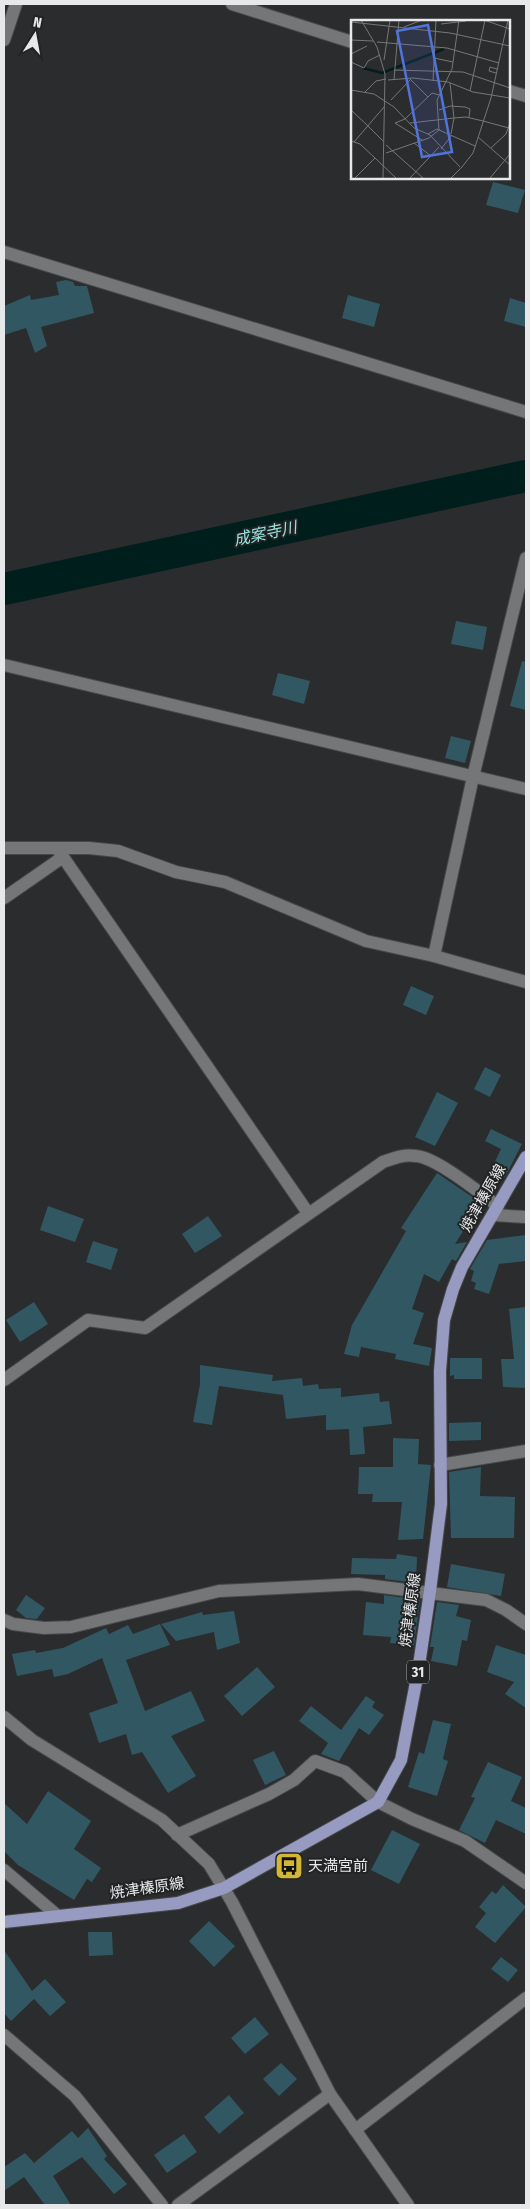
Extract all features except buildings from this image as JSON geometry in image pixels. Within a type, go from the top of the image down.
[{"type":"main road","name":"焼津榛原線","points":[[4,1922],[178,1903],[224,1888],[378,1802],[401,1760],[418,1672],[430,1592],[441,1504],[440,1371],[444,1320],[452,1289],[462,1267],[526,1157]]},
{"type":"street","points":[[4,40],[16,4]]},
{"type":"street","points":[[232,4],[351,42]]},
{"type":"street","points":[[510,91],[526,96]]},
{"type":"street","points":[[4,252],[526,412]]},
{"type":"street","points":[[434,956],[473,777],[524,580],[526,558]]},
{"type":"street","points":[[4,665],[526,789]]},
{"type":"street","points":[[4,848],[60,853],[89,848],[118,851],[176,872],[225,882],[366,941],[434,956],[526,982]]},
{"type":"street","points":[[4,898],[60,853]]},
{"type":"street","points":[[60,853],[308,1213]]},
{"type":"street","points":[[4,1380],[88,1320],[145,1328],[383,1162],[399,1156],[418,1156],[442,1167],[496,1211],[526,1217]]},
{"type":"street","points":[[440,1465],[526,1451]]},
{"type":"street","points":[[4,1620],[12,1624],[44,1628],[71,1627],[219,1591],[358,1584],[486,1600],[506,1610],[526,1624]]},
{"type":"street","points":[[4,1717],[32,1740],[162,1820],[209,1864],[224,1888],[330,2094],[408,2205]]},
{"type":"street","points":[[177,1835],[269,1794],[294,1780],[314,1762],[344,1772],[378,1802],[412,1819],[465,1841],[526,1883]]},
{"type":"street","points":[[4,1870],[58,1916]]},
{"type":"street","points":[[355,2130],[526,1998]]},
{"type":"street","points":[[4,2035],[75,2096],[162,2205]]},
{"type":"street","points":[[178,2205],[330,2094]]},
{"type":"waterway","name":"成案寺川","points":[[4,589],[526,476]]},
{"type":"place","name":"天満宮前","points":[[289,1866]]}]
